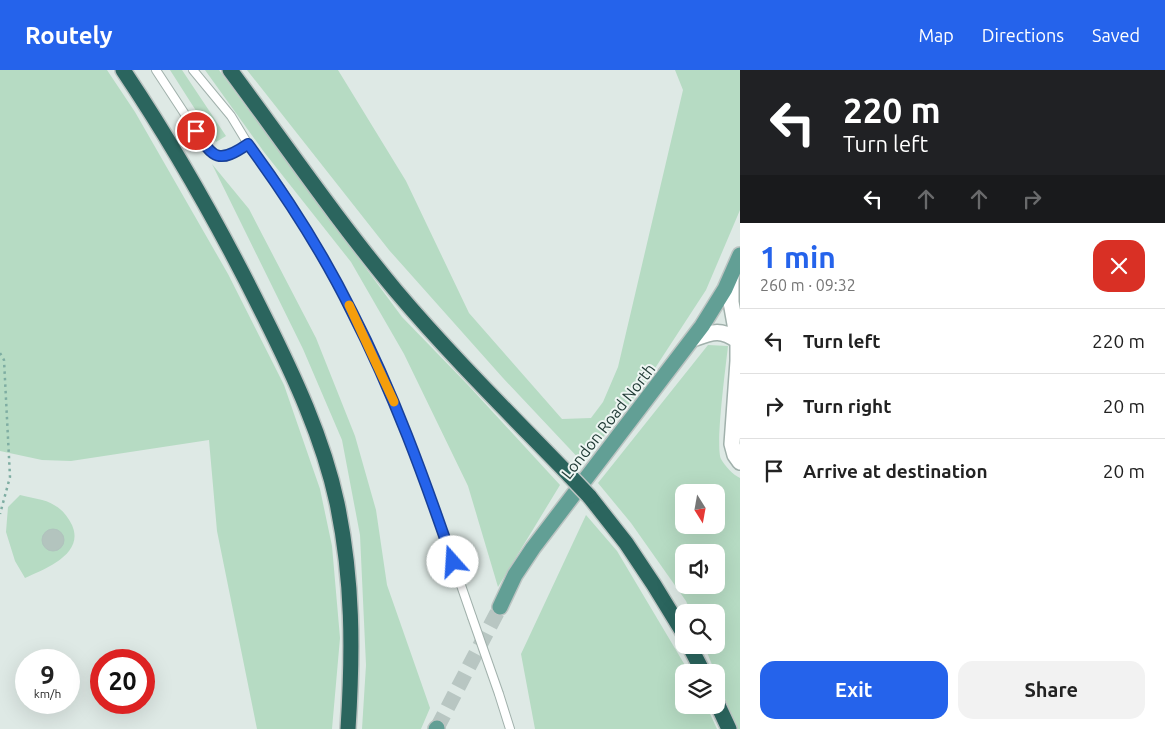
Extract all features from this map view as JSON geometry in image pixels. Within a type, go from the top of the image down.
[{"type":"highway","points":[[123,70],[191,179],[246,280],[299,390],[326,462],[336,501],[349,575],[352,653],[348,729]]},
{"type":"highway","points":[[230,70],[395,290],[474,378],[589,496],[640,564],[675,620]]},
{"type":"highway","points":[[722,714],[728,729]]},
{"type":"main road","name":"London Road North","points":[[500,607],[515,575],[533,548],[693,339],[731,277],[740,255]]},
{"type":"street","points":[[731,277],[731,302],[738,341],[732,444],[735,455],[740,462]]},
{"type":"street","points":[[693,339],[707,333],[718,332],[729,334],[738,341]]},
{"type":"lane","points":[[156,70],[209,151],[217,156],[225,157],[248,144]]},
{"type":"lane","points":[[193,70],[231,116],[248,144],[281,189],[318,249],[352,311],[392,397],[428,490],[510,729]]},
{"type":"path","points":[[0,353],[4,360],[10,477],[0,514]]},
{"type":"green space","points":[[0,70],[107,70],[135,112],[228,274],[284,385],[320,489],[332,546],[340,638],[332,729],[257,729],[217,531],[209,440],[71,461],[42,460],[0,451]]},
{"type":"green space","points":[[170,70],[182,70],[226,136],[216,142]]},
{"type":"green space","points":[[205,70],[219,70],[402,317],[560,485],[498,587],[468,486],[404,354],[351,262],[264,152]]},
{"type":"green space","points":[[247,70],[338,70],[406,181],[469,313],[562,419],[591,418],[603,402],[618,367],[683,90],[675,70],[740,70],[740,210],[706,290],[646,382],[583,463],[503,378],[389,250]]},
{"type":"green space","points":[[212,164],[249,209],[316,338],[355,436],[376,510],[387,585],[430,708],[421,729],[362,729],[366,665],[360,535],[342,440],[303,349]]},
{"type":"green space","points":[[708,345],[728,346],[719,451],[721,459],[732,473],[740,478],[740,729],[737,729],[725,699],[725,664],[712,664],[708,654],[725,654],[725,604],[687,604],[681,594],[725,594],[725,544],[675,544],[675,585],[631,523],[598,483]]},
{"type":"green space","points":[[20,495],[46,501],[57,507],[69,519],[75,535],[73,544],[61,559],[25,578],[15,561],[6,532],[8,507]]},
{"type":"green space","points":[[586,515],[617,551],[675,648],[675,654],[678,654],[684,664],[675,664],[675,714],[710,714],[717,729],[535,729],[521,654]]},
{"type":"building","points":[[53,529],[61,532],[64,540],[61,548],[53,551],[45,548],[42,540],[45,532]]},
{"type":"tunnel","points":[[437,728],[500,607]]},
{"type":"slow traffic","points":[[349,305],[394,402]]},
{"type":"route","points":[[196,131],[209,151],[217,156],[225,157],[248,144],[281,189],[318,249],[352,311],[392,397],[428,490],[453,562]]}]
